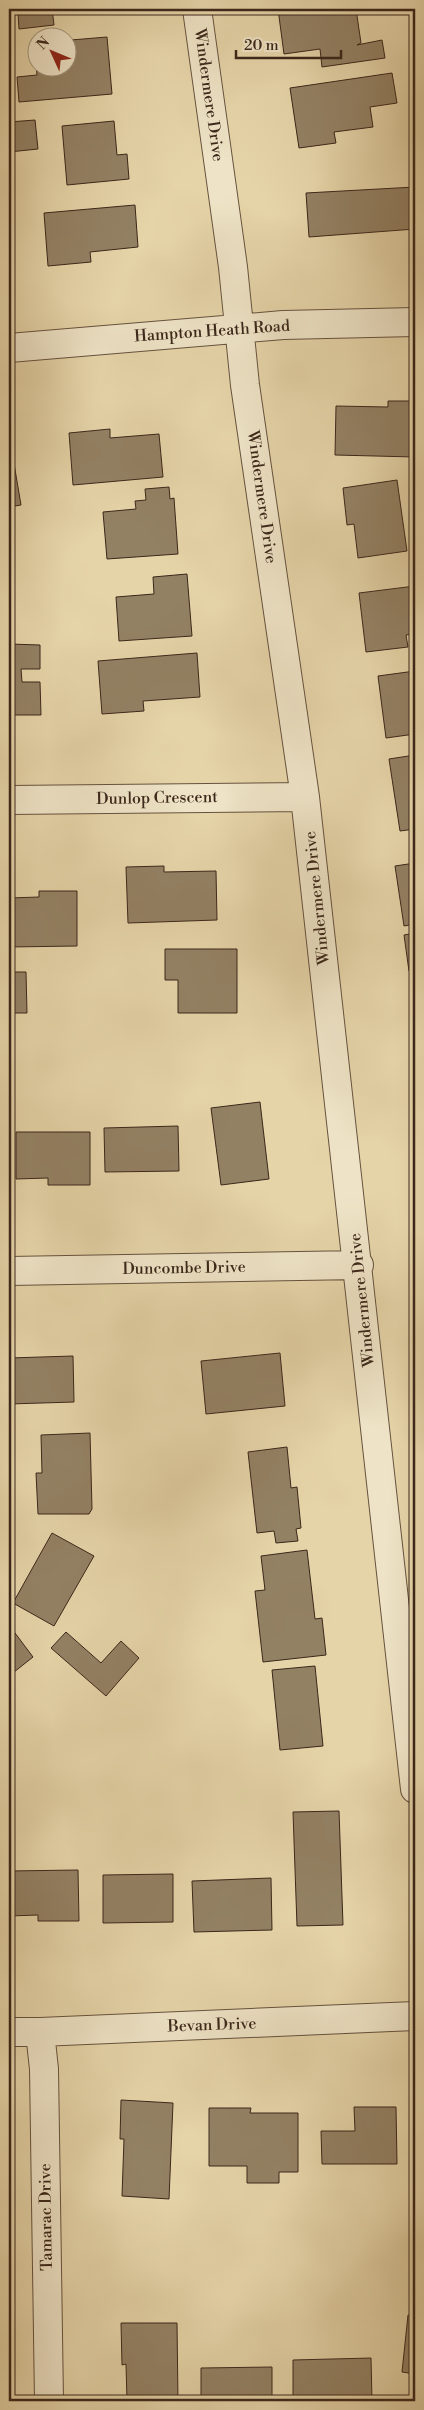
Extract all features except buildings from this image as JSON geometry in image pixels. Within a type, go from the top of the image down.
[{"type":"street","name":"Windermere Drive","points":[[197,9],[240,328],[245,385],[305,797],[415,1790]]},
{"type":"street","name":"Hampton Heath Road","points":[[9,348],[240,328],[415,322]]},
{"type":"street","name":"Dunlop Crescent","points":[[9,800],[305,797]]},
{"type":"street","name":"Duncombe Drive","points":[[9,1271],[358,1265]]},
{"type":"street","name":"Bevan Drive","points":[[9,2032],[415,2016]]},
{"type":"street","name":"Tamarac Drive","points":[[40,2032],[44,2068],[49,2401]]}]
